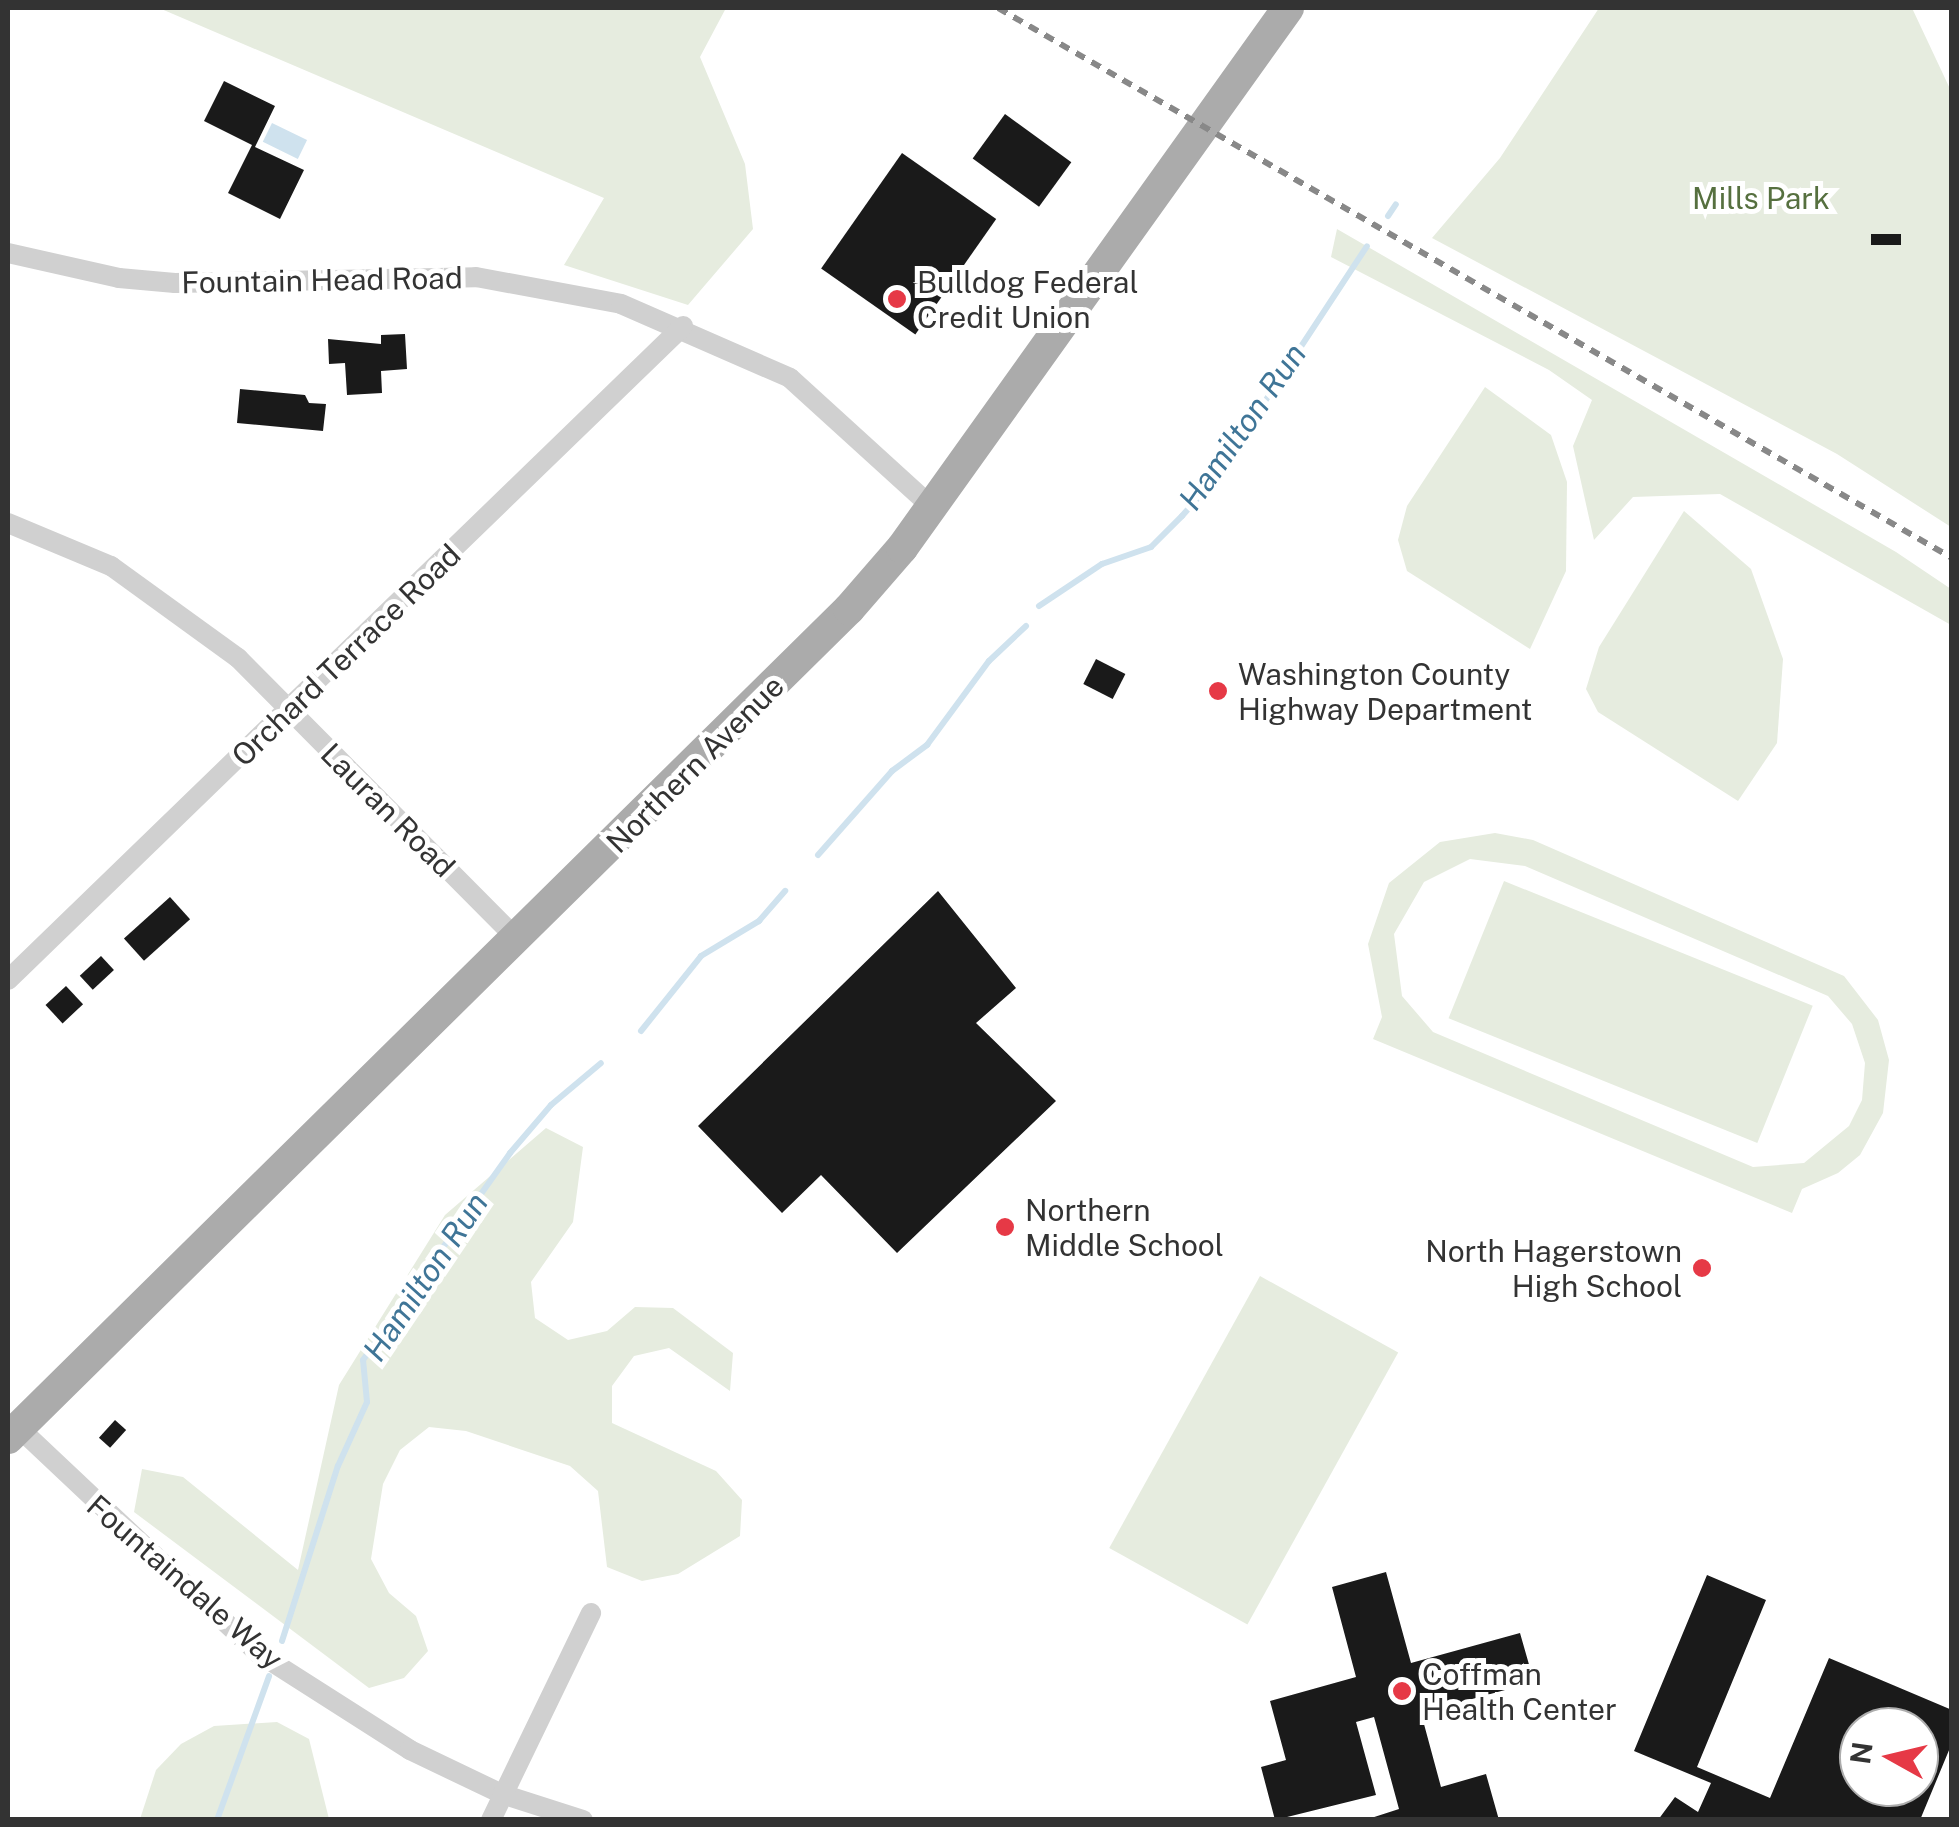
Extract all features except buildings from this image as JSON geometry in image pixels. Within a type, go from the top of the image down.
[{"type":"main road","name":"Northern Avenue","points":[[13,1432],[805,656],[932,507],[1288,8]]},
{"type":"street","name":"Fountain Head Road","points":[[8,253],[118,278],[196,285],[476,277],[588,296],[683,326],[790,378],[932,507]]},
{"type":"street","name":"Orchard Terrace Road","points":[[8,980],[683,326]]},
{"type":"street","name":"Lauran Road","points":[[8,523],[126,576],[210,635],[517,939]]},
{"type":"street","name":"Fountaindale Way","points":[[13,1432],[258,1652],[410,1750],[502,1794],[583,1820]]},
{"type":"street","points":[[491,1820],[591,1613]]},
{"type":"green space","points":[[159,8],[726,8],[700,57],[745,164],[753,229],[688,305],[564,265],[604,198]]},
{"type":"green space","name":"Mills Park","points":[[1599,8],[1912,8],[1951,91],[1951,527],[1837,454],[1432,238],[1500,158]]},
{"type":"green space","points":[[1337,229],[1896,552],[1951,589],[1951,625],[1720,494],[1633,497],[1594,540],[1573,446],[1592,400],[1549,370],[1331,257]]},
{"type":"green space","points":[[1485,387],[1551,435],[1567,482],[1566,571],[1530,649],[1407,571],[1398,540],[1407,506]]},
{"type":"green space","points":[[1684,511],[1751,569],[1783,659],[1777,743],[1738,801],[1598,712],[1586,689],[1599,647]]},
{"type":"green space","points":[[1495,833],[1533,840],[1844,976],[1878,1020],[1889,1060],[1883,1113],[1860,1155],[1838,1173],[1802,1189],[1792,1213],[1373,1039],[1382,1017],[1368,944],[1389,883],[1440,842]],"holes":[[[1470,859],[1525,866],[1828,996],[1852,1024],[1865,1063],[1862,1100],[1849,1126],[1804,1163],[1753,1167],[1433,1032],[1402,996],[1394,934],[1424,882]]]},
{"type":"green space","points":[[1504,881],[1813,1006],[1757,1143],[1449,1018]]},
{"type":"green space","points":[[546,1128],[583,1147],[573,1222],[531,1282],[535,1318],[568,1340],[607,1331],[635,1307],[673,1308],[733,1353],[730,1391],[669,1348],[634,1356],[612,1386],[612,1423],[716,1471],[742,1500],[740,1536],[678,1574],[642,1581],[607,1567],[598,1491],[570,1466],[466,1431],[429,1427],[400,1450],[383,1484],[371,1559],[389,1593],[416,1616],[428,1651],[404,1678],[369,1688],[134,1512],[142,1469],[183,1477],[298,1570],[339,1385],[445,1215]]},
{"type":"green space","points":[[1260,1276],[1398,1353],[1247,1625],[1109,1548]]},
{"type":"green space","points":[[277,1722],[309,1739],[329,1819],[140,1819],[156,1770],[181,1744],[214,1726]]},
{"type":"water","points":[[272,123],[307,140],[298,159],[263,142]]},
{"type":"waterway","name":"Hamilton Run","points":[[1388,216],[1396,204]]},
{"type":"waterway","name":"Hamilton Run","points":[[1039,606],[1102,564],[1151,547],[1182,516],[1212,482],[1367,246]]},
{"type":"waterway","name":"Hamilton Run","points":[[818,855],[892,771],[927,745],[989,661],[1026,626]]},
{"type":"waterway","name":"Hamilton Run","points":[[641,1031],[701,956],[759,921],[785,891]]},
{"type":"waterway","name":"Hamilton Run","points":[[282,1641],[338,1466],[367,1402],[363,1360],[510,1153],[551,1105],[601,1063]]},
{"type":"waterway","name":"Hamilton Run","points":[[217,1820],[269,1676]]},
{"type":"railway","points":[[998,8],[1952,558]]},
{"type":"place","name":"Bulldog Federal Credit Union","points":[[897,299]]},
{"type":"place","name":"Washington County Highway Department","points":[[1218,691]]},
{"type":"place","name":"Northern Middle School","points":[[1005,1227]]},
{"type":"place","name":"North Hagerstown High School","points":[[1702,1268]]},
{"type":"place","name":"Coffman Health Center","points":[[1402,1691]]}]
